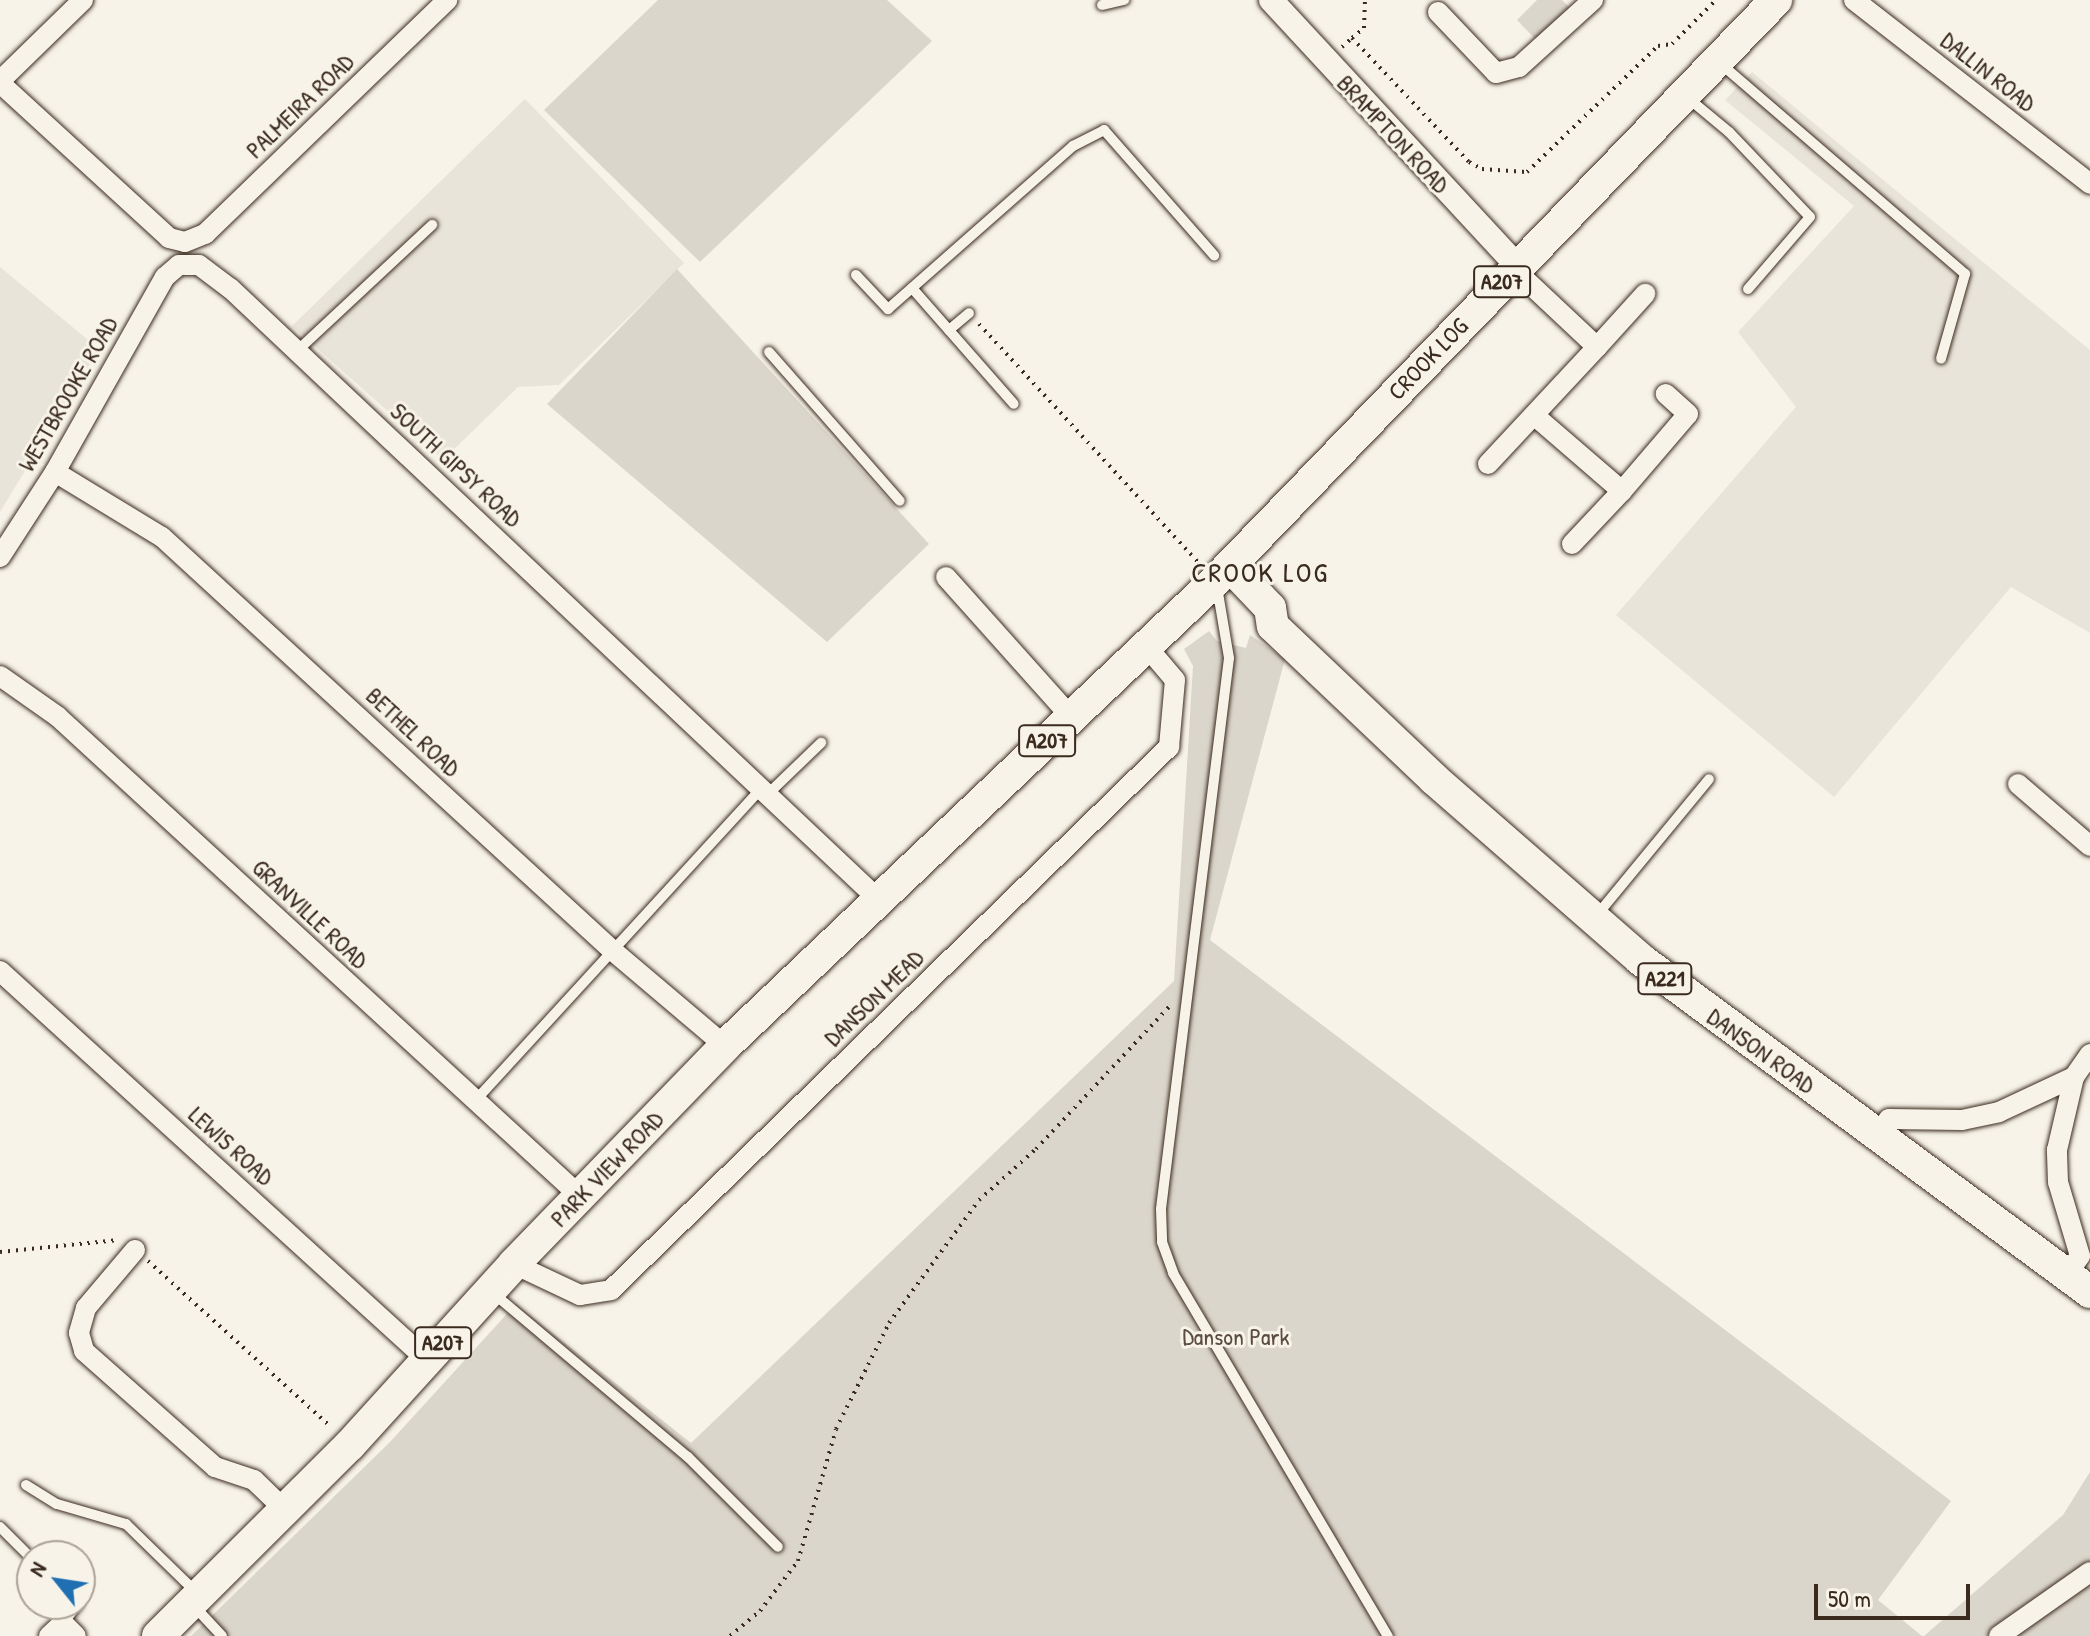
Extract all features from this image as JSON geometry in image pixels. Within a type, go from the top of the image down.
[{"type":"main road","name":"CROOK LOG","points":[[1222,574],[1776,0]]},
{"type":"main road","name":"DANSON ROAD","points":[[1222,574],[1258,626],[1273,626],[1434,779],[1689,999],[2078,1283]]},
{"type":"main road","name":"PARK VIEW ROAD","points":[[158,1636],[350,1445],[514,1264],[725,1046],[1222,574]]},
{"type":"street","points":[[83,0],[0,82],[169,238],[185,242]]},
{"type":"street","name":"PALMEIRA ROAD","points":[[185,242],[205,234],[447,0]]},
{"type":"street","name":"BRAMPTON ROAD","points":[[1271,0],[1515,267]]},
{"type":"street","points":[[1438,12],[1496,73],[1519,67],[1593,0]]},
{"type":"street","name":"DALLIN ROAD","points":[[1854,0],[2090,184]]},
{"type":"street","name":"SOUTH GIPSY ROAD","points":[[186,264],[208,270],[297,351],[878,899]]},
{"type":"street","name":"WESTBROOKE ROAD","points":[[0,557],[55,472],[165,277],[171,268],[186,264]]},
{"type":"street","points":[[1515,267],[1597,347]]},
{"type":"street","points":[[1488,464],[1645,294]]},
{"type":"street","points":[[1572,544],[1688,414],[1666,394]]},
{"type":"street","points":[[1535,416],[1622,491]]},
{"type":"street","name":"BETHEL ROAD","points":[[55,472],[162,537],[612,950],[725,1046]]},
{"type":"street","points":[[946,577],[1072,718]]},
{"type":"street","name":"DANSON MEAD","points":[[514,1264],[580,1295],[611,1290],[1158,758],[1169,747],[1175,680],[1147,647]]},
{"type":"street","name":"GRANVILLE ROAD","points":[[0,676],[57,716],[580,1196]]},
{"type":"street","points":[[2018,784],[2090,846]]},
{"type":"street","name":"LEWIS ROAD","points":[[0,971],[427,1360]]},
{"type":"street","points":[[2078,1283],[2080,1256],[2058,1182],[2057,1150],[2074,1077],[2090,1054]]},
{"type":"street","points":[[1876,1136],[1889,1119],[1962,1120],[1999,1112],[2074,1077]]},
{"type":"street","points":[[126,1245],[86,1308],[79,1333],[84,1351],[215,1467],[254,1480],[285,1510]]},
{"type":"street","points":[[1999,1636],[2090,1572]]},
{"type":"lane","points":[[1102,5],[1124,0]]},
{"type":"lane","points":[[1716,59],[1965,274],[1941,359]]},
{"type":"lane","points":[[1683,94],[1729,132],[1810,217],[1748,289]]},
{"type":"lane","points":[[856,275],[888,309],[1073,146],[1104,130],[1214,255]]},
{"type":"lane","points":[[297,351],[432,225]]},
{"type":"lane","points":[[185,242],[186,264]]},
{"type":"lane","points":[[912,288],[1014,404]]},
{"type":"lane","points":[[949,330],[969,313]]},
{"type":"lane","points":[[769,352],[900,501]]},
{"type":"lane","points":[[1222,574],[1229,658],[1161,1209],[1162,1242],[1212,1341],[1388,1636]]},
{"type":"lane","points":[[475,1101],[612,950],[765,791],[821,743]]},
{"type":"lane","points":[[1593,919],[1709,779]]},
{"type":"lane","points":[[490,1291],[688,1457],[778,1547]]},
{"type":"lane","points":[[26,1485],[57,1504],[126,1524],[196,1600],[222,1636]]},
{"type":"lane","points":[[0,1527],[16,1543]]},
{"type":"path","points":[[1325,61],[1364,28],[1365,0]]},
{"type":"path","points":[[1352,38],[1469,162],[1482,169],[1527,172],[1658,46],[1672,44],[1716,0]]},
{"type":"path","points":[[969,313],[1222,574]]},
{"type":"path","points":[[730,1636],[760,1611],[798,1561],[836,1429],[889,1323],[979,1200],[1088,1095],[1160,1011],[1187,998]]},
{"type":"path","points":[[0,1252],[126,1245],[350,1445]]},
{"type":"shaded area","points":[[1752,72],[2090,350],[2090,633],[2011,587],[1834,797],[1616,615],[1796,407],[1738,332],[1854,206],[1725,100]]},
{"type":"shaded area","points":[[525,99],[684,263],[559,385],[518,387],[443,460],[292,326]]},
{"type":"shaded area","points":[[0,267],[99,349],[0,512]]},
{"type":"green space","points":[[658,0],[887,0],[932,41],[700,262],[544,110]]},
{"type":"green space","points":[[1537,0],[1562,0],[1570,8],[1537,41],[1517,20]]},
{"type":"green space","points":[[677,269],[929,544],[827,642],[547,404]]},
{"type":"green space","name":"Danson Park","points":[[1209,631],[1217,641],[1246,648],[1250,635],[1285,659],[1210,940],[1951,1501],[1878,1600],[1922,1636],[191,1636],[390,1442],[516,1304],[691,1443],[1174,981],[1193,666],[1184,649]]},
{"type":"green space","points":[[2090,1472],[2090,1636],[1924,1636],[2063,1515]]},
{"type":"district","name":"CROOK LOG","points":[[1260,572]]}]
